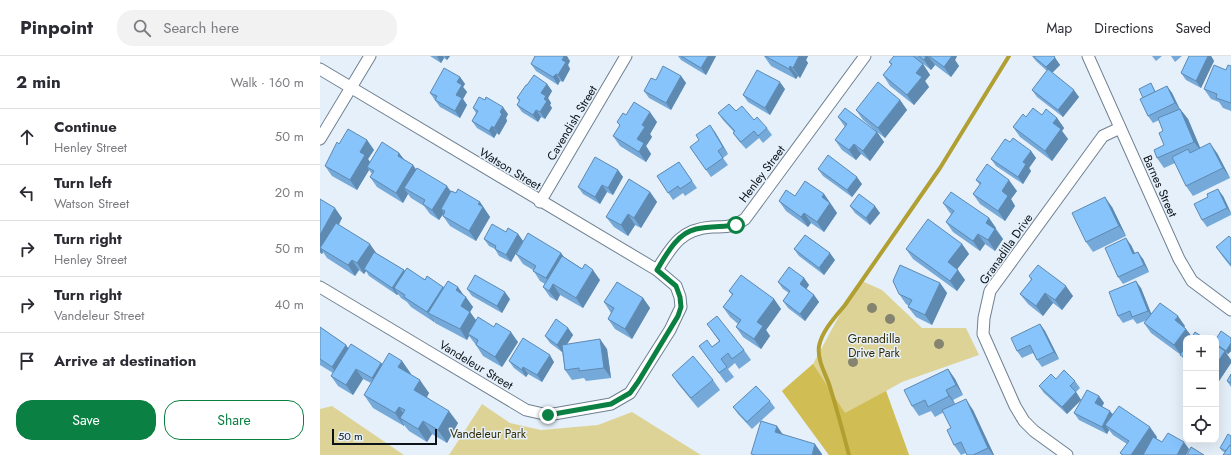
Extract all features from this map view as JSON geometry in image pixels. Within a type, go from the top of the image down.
[{"type":"street","points":[[320,139],[370,56]]},
{"type":"street","name":"Cavendish Street","points":[[540,202],[626,56]]},
{"type":"street","name":"Henley Street","points":[[657,270],[672,246],[682,236],[694,229],[736,225],[745,219],[865,56]]},
{"type":"street","name":"Barnes Street","points":[[1088,56],[1178,259],[1192,281],[1231,310]]},
{"type":"street","name":"Watson Street","points":[[320,69],[540,202],[657,270],[676,286],[680,297],[681,307],[678,316],[630,393]]},
{"type":"street","name":"Granadilla Drive","points":[[1067,455],[1034,431],[1021,416],[983,334],[984,318],[990,291],[1103,136],[1120,128]]},
{"type":"street","name":"Vandeleur Street","points":[[320,287],[526,410],[548,415],[611,404],[630,393]]},
{"type":"green space","name":"Granadilla Drive Park","points":[[862,281],[882,290],[922,328],[966,328],[979,355],[902,382],[886,391],[909,455],[829,455],[782,391],[813,364],[845,305]]},
{"type":"green space","name":"Vandeleur Park","points":[[482,404],[510,423],[541,430],[598,425],[632,412],[701,455],[449,455]]},
{"type":"green space","points":[[332,406],[404,455],[320,455],[320,409]]},
{"type":"shaded area","points":[[813,364],[845,413],[886,391],[909,455],[829,455],[782,391]]},
{"type":"building","points":[[535,56],[564,56],[562,60],[566,62],[558,75],[556,74],[553,77],[531,64]]},
{"type":"building","points":[[681,56],[708,56],[701,68]]},
{"type":"building","points":[[765,56],[799,56],[793,68],[790,66],[789,69]]},
{"type":"building","points":[[894,56],[913,56],[923,64],[916,73],[922,77],[907,95],[883,75],[892,64],[889,62]]},
{"type":"building","points":[[919,56],[926,56],[924,60]]},
{"type":"building","points":[[929,56],[952,56],[944,67]]},
{"type":"building","points":[[1033,56],[1054,56],[1055,58],[1046,67]]},
{"type":"building","points":[[1189,56],[1208,56],[1196,81],[1181,73]]},
{"type":"building","points":[[1214,65],[1226,70],[1228,65],[1231,66],[1231,103],[1216,98],[1217,94],[1204,89]]},
{"type":"building","points":[[663,66],[681,76],[666,103],[644,91],[651,78],[656,80]]},
{"type":"building","points":[[444,68],[460,77],[457,82],[462,85],[456,95],[462,98],[455,111],[435,100],[437,96],[430,93]]},
{"type":"building","points":[[1048,69],[1074,90],[1058,110],[1032,90]]},
{"type":"building","points":[[757,70],[780,82],[765,108],[743,95]]},
{"type":"building","points":[[534,75],[547,84],[541,93],[546,96],[544,99],[547,101],[540,112],[536,110],[533,115],[517,105],[520,100],[517,98]]},
{"type":"building","points":[[878,82],[900,100],[878,128],[856,110]]},
{"type":"building","points":[[1151,83],[1155,92],[1143,98],[1139,89]]},
{"type":"building","points":[[1167,86],[1175,103],[1148,116],[1140,99]]},
{"type":"building","points":[[479,97],[485,100],[486,97],[503,107],[500,112],[502,114],[494,128],[492,126],[489,131],[472,121],[478,111],[473,108]]},
{"type":"building","points":[[634,102],[650,112],[642,125],[645,127],[637,139],[644,143],[639,152],[613,136],[620,125],[617,122],[623,113],[626,115]]},
{"type":"building","points":[[729,104],[736,111],[742,106],[754,120],[757,117],[767,128],[758,136],[754,131],[741,142],[733,133],[735,131],[718,113]]},
{"type":"building","points":[[845,108],[877,132],[863,151],[854,144],[849,150],[835,140],[847,124],[838,117]]},
{"type":"building","points":[[1033,108],[1042,115],[1046,109],[1057,118],[1053,123],[1061,129],[1045,151],[1013,127],[1023,114],[1026,117]]},
{"type":"building","points":[[1180,109],[1194,142],[1157,158],[1154,150],[1164,145],[1159,133],[1163,131],[1158,118]]},
{"type":"building","points":[[710,125],[723,147],[718,151],[723,158],[706,170],[690,147],[699,140],[696,135]]},
{"type":"building","points":[[348,129],[367,140],[360,152],[365,155],[350,180],[325,166],[337,142],[339,144]]},
{"type":"building","points":[[1013,138],[1031,151],[1023,162],[1026,164],[1018,177],[991,159],[1005,139],[1010,142]]},
{"type":"building","points":[[382,142],[399,153],[398,156],[413,165],[396,193],[370,177],[374,171],[367,167]]},
{"type":"building","points":[[1210,143],[1223,168],[1186,186],[1172,157],[1188,149],[1190,153]]},
{"type":"building","points":[[828,155],[857,177],[847,190],[818,169]]},
{"type":"building","points":[[595,157],[618,170],[608,188],[602,185],[595,197],[578,187]]},
{"type":"building","points":[[679,162],[692,181],[680,189],[678,186],[668,193],[657,176]]},
{"type":"building","points":[[987,164],[1009,180],[1002,191],[1008,196],[998,211],[973,194],[981,183],[976,180]]},
{"type":"building","points":[[417,168],[447,186],[432,210],[423,204],[425,200],[404,188]]},
{"type":"building","points":[[629,179],[650,192],[634,218],[628,214],[621,225],[606,217]]},
{"type":"building","points":[[805,181],[824,194],[822,197],[830,203],[817,222],[804,213],[801,217],[779,201],[786,190],[795,196]]},
{"type":"building","points":[[458,189],[480,202],[478,204],[483,207],[469,231],[443,216],[445,211],[441,209],[451,191],[456,193]]},
{"type":"building","points":[[1218,189],[1227,208],[1202,220],[1194,204],[1208,197],[1207,194]]},
{"type":"building","points":[[951,192],[989,218],[986,223],[995,229],[988,240],[978,234],[973,241],[946,222],[954,211],[943,203]]},
{"type":"building","points":[[859,194],[875,206],[866,218],[850,206]]},
{"type":"building","points":[[1105,197],[1119,226],[1086,242],[1072,213]]},
{"type":"building","points":[[320,199],[335,208],[320,235]]},
{"type":"building","points":[[928,219],[962,244],[948,262],[958,270],[950,281],[906,249]]},
{"type":"building","points":[[336,223],[370,244],[357,263],[352,260],[348,265],[320,248]]},
{"type":"building","points":[[492,224],[506,232],[508,228],[518,234],[506,255],[495,249],[496,246],[484,239]]},
{"type":"building","points":[[528,233],[561,253],[546,278],[533,271],[536,266],[516,254]]},
{"type":"building","points":[[805,235],[830,253],[819,268],[794,249]]},
{"type":"building","points":[[1229,236],[1231,238],[1231,265],[1216,247]]},
{"type":"building","points":[[1126,238],[1133,254],[1138,252],[1144,265],[1118,277],[1105,248]]},
{"type":"building","points":[[374,252],[404,270],[392,288],[364,269]]},
{"type":"building","points":[[562,256],[582,269],[585,264],[593,270],[576,298],[553,284],[549,291],[543,287]]},
{"type":"building","points":[[900,265],[940,283],[925,315],[908,307],[912,300],[899,294],[893,281]]},
{"type":"building","points":[[1038,265],[1066,286],[1055,300],[1045,293],[1036,306],[1020,294],[1032,279],[1029,276]]},
{"type":"building","points":[[789,267],[804,278],[800,284],[814,295],[800,314],[783,301],[790,291],[778,282]]},
{"type":"building","points":[[407,268],[425,280],[427,276],[443,287],[427,312],[404,297],[405,295],[394,288]]},
{"type":"building","points":[[475,275],[505,292],[497,306],[467,289]]},
{"type":"building","points":[[741,275],[774,299],[757,322],[763,326],[754,339],[736,327],[741,320],[723,307],[733,294],[729,291]]},
{"type":"building","points":[[448,281],[458,287],[456,290],[466,297],[461,306],[470,312],[460,329],[428,313]]},
{"type":"building","points":[[1136,281],[1148,311],[1132,317],[1130,311],[1118,316],[1109,292]]},
{"type":"building","points":[[617,282],[643,298],[625,329],[608,319],[614,308],[604,302]]},
{"type":"building","points":[[1160,303],[1178,316],[1175,320],[1186,329],[1174,345],[1144,323]]},
{"type":"building","points":[[717,316],[744,350],[732,359],[728,353],[721,359],[727,367],[719,373],[699,346],[707,340],[712,347],[720,341],[707,324]]},
{"type":"building","points":[[478,317],[494,327],[496,323],[511,332],[495,357],[476,345],[478,340],[468,334]]},
{"type":"building","points":[[556,319],[568,328],[557,345],[545,336]]},
{"type":"building","points":[[1040,324],[1054,352],[1037,360],[1030,345],[1017,351],[1011,338]]},
{"type":"building","points":[[320,327],[346,345],[332,367],[320,359]]},
{"type":"building","points":[[1221,331],[1231,338],[1231,343],[1226,351],[1219,346],[1218,335]]},
{"type":"building","points":[[523,338],[550,355],[537,375],[523,367],[522,370],[509,361]]},
{"type":"building","points":[[600,339],[604,368],[579,371],[579,368],[565,370],[562,345]]},
{"type":"building","points":[[351,344],[381,363],[372,378],[356,369],[346,385],[331,376]]},
{"type":"building","points":[[1219,347],[1225,351],[1219,360]]},
{"type":"building","points":[[389,353],[402,361],[398,367],[420,380],[414,390],[449,411],[438,430],[423,421],[418,429],[400,418],[405,410],[399,407],[395,413],[364,395]]},
{"type":"building","points":[[693,356],[713,380],[691,398],[672,375]]},
{"type":"building","points":[[948,369],[956,385],[946,390],[949,396],[928,407],[925,400],[912,406],[904,390]]},
{"type":"building","points":[[1064,370],[1075,381],[1070,386],[1076,392],[1062,407],[1039,386],[1051,374],[1056,379]]},
{"type":"building","points":[[1231,374],[1231,383],[1227,381]]},
{"type":"building","points":[[756,386],[770,401],[747,422],[733,407]]},
{"type":"building","points":[[1087,390],[1099,396],[1095,403],[1110,411],[1102,427],[1074,413]]},
{"type":"building","points":[[966,399],[988,448],[973,455],[967,455],[961,442],[954,445],[947,430],[951,428],[942,410]]},
{"type":"building","points":[[1119,406],[1150,427],[1131,455],[1123,455],[1120,453],[1129,441],[1105,425]]},
{"type":"building","points":[[761,421],[777,426],[775,432],[815,444],[812,455],[751,454]]},
{"type":"building","points":[[1168,433],[1183,443],[1177,455],[1143,455],[1153,437],[1162,442]]},
{"type":"building","points":[[1228,434],[1231,436],[1231,446],[1230,445],[1226,451],[1220,448]]},
{"type":"building","points":[[1230,445],[1231,455],[1223,455]]},
{"type":"building","points":[[1191,447],[1204,455],[1187,455]]},
{"type":"waterway","points":[[849,455],[830,387],[819,357],[819,346],[823,335],[829,324],[845,305],[940,168],[1009,56]]},
{"type":"route","points":[[548,415],[611,404],[630,393],[670,330],[681,307],[680,297],[676,286],[657,270],[672,246],[682,236],[694,229],[736,225]]}]
